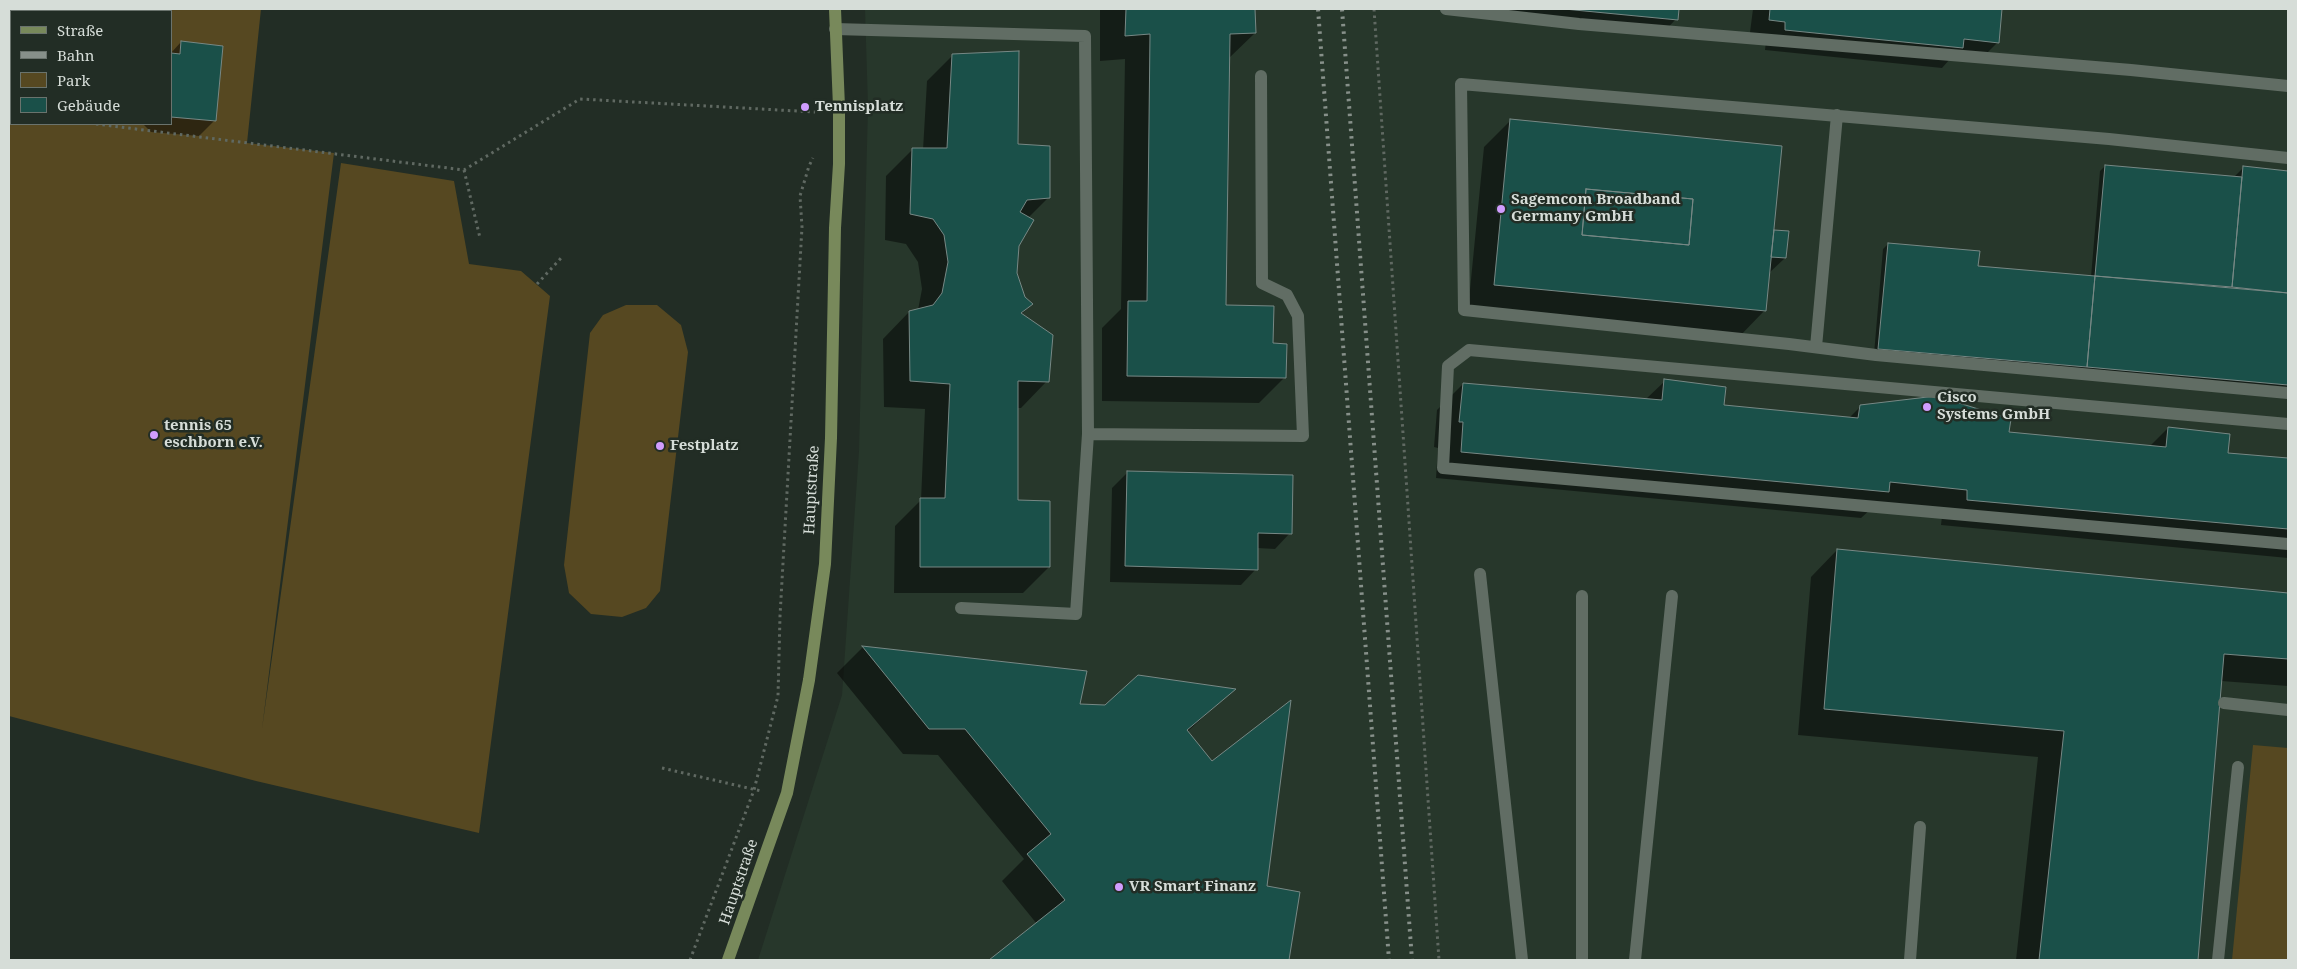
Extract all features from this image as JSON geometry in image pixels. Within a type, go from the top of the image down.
[{"type":"street","name":"Hauptstraße","points":[[728,960],[787,793],[809,680],[825,564],[831,438],[839,113],[835,9]]},
{"type":"lane","points":[[1446,9],[1580,24],[2131,70],[2288,86]]},
{"type":"lane","points":[[835,29],[1086,36],[1088,434],[1076,614],[961,608]]},
{"type":"lane","points":[[1088,434],[1303,436],[1298,316],[1287,295],[1262,283],[1260,76]]},
{"type":"lane","points":[[2288,158],[2109,139],[1461,84],[1464,310],[1896,357],[2288,393]]},
{"type":"lane","points":[[1816,348],[1837,115]]},
{"type":"lane","points":[[2288,424],[1469,350],[1448,366],[1443,468],[2288,544]]},
{"type":"lane","points":[[1998,405],[2143,419],[2152,411]]},
{"type":"lane","points":[[1480,574],[1522,960]]},
{"type":"lane","points":[[1582,596],[1582,960]]},
{"type":"lane","points":[[1635,960],[1672,596]]},
{"type":"lane","points":[[2224,703],[2288,710]]},
{"type":"lane","points":[[2218,960],[2238,767]]},
{"type":"lane","points":[[1910,960],[1920,827]]},
{"type":"path","points":[[1374,9],[1439,960]]},
{"type":"path","points":[[104,125],[464,170],[580,99],[839,113]]},
{"type":"path","points":[[690,960],[754,790],[778,696],[802,227],[800,196],[809,166],[817,151]]},
{"type":"path","points":[[464,170],[480,238]]},
{"type":"path","points":[[537,284],[562,257]]},
{"type":"path","points":[[662,768],[754,790],[787,793]]},
{"type":"shaded area","points":[[865,9],[2288,9],[2288,960],[758,960],[842,695],[859,451],[868,107]]},
{"type":"green space","points":[[9,9],[261,9],[247,143],[334,153],[262,729],[341,163],[454,181],[469,264],[521,271],[550,296],[479,833],[256,781],[9,716]]},
{"type":"green space","points":[[626,305],[657,305],[681,325],[688,352],[660,591],[646,608],[622,617],[591,614],[569,593],[564,565],[590,333],[603,315]]},
{"type":"green space","points":[[2253,745],[2288,748],[2288,960],[2232,960]]},
{"type":"building","points":[[1126,9],[1255,9],[1256,33],[1230,34],[1226,305],[1274,306],[1273,343],[1287,344],[1286,378],[1127,376],[1128,301],[1147,301],[1150,34],[1125,36]]},
{"type":"building","points":[[1564,9],[1679,9],[1678,20]]},
{"type":"building","points":[[1770,9],[2002,9],[1999,43],[1964,39],[1963,48],[1785,30],[1785,22],[1769,20]]},
{"type":"building","points":[[181,41],[223,46],[216,121],[172,117],[172,53],[180,54]]},
{"type":"building","points":[[1019,51],[1018,144],[1050,146],[1050,198],[1027,200],[1020,212],[1034,220],[1019,246],[1017,273],[1025,297],[1033,304],[1021,313],[1053,335],[1049,382],[1018,381],[1018,500],[1050,501],[1050,567],[920,567],[920,498],[945,498],[950,384],[910,381],[909,311],[933,305],[942,293],[948,262],[944,235],[933,219],[910,214],[912,148],[947,148],[952,54]]},
{"type":"building","points":[[1510,119],[1782,146],[1766,311],[1494,285]],"holes":[[[1586,189],[1693,199],[1689,245],[1582,235]]]},
{"type":"building","points":[[2105,165],[2242,177],[2232,287],[2095,276]]},
{"type":"building","points":[[2243,166],[2288,171],[2288,293],[2232,287]]},
{"type":"building","points":[[1586,189],[1693,199],[1689,245],[1582,235]]},
{"type":"building","points":[[1774,230],[1789,231],[1786,258],[1771,257]]},
{"type":"building","points":[[1888,243],[1980,251],[1978,266],[2095,276],[2087,367],[1878,349]]},
{"type":"building","points":[[2095,276],[2288,293],[2288,385],[2087,367]]},
{"type":"building","points":[[1664,379],[1726,387],[1724,405],[1858,418],[1860,405],[1936,396],[2011,419],[2009,432],[2166,447],[2168,427],[2230,434],[2228,453],[2288,458],[2288,529],[1967,500],[1967,490],[1890,482],[1889,492],[1461,452],[1463,422],[1459,422],[1463,383],[1662,400]]},
{"type":"building","points":[[1127,471],[1293,475],[1292,534],[1258,533],[1258,570],[1125,566]]},
{"type":"building","points":[[1837,549],[2288,593],[2288,659],[2224,654],[2198,960],[2039,960],[2064,731],[1824,709]]},
{"type":"building","points":[[862,646],[1087,671],[1080,704],[1105,705],[1138,675],[1236,689],[1187,730],[1212,761],[1291,700],[1267,886],[1300,892],[1289,960],[989,960],[1065,900],[1027,854],[1051,834],[965,729],[929,729]]},
{"type":"railway","points":[[1318,9],[1389,960]]},
{"type":"railway","points":[[1342,9],[1412,960]]},
{"type":"place","name":"Tennisplatz","points":[[805,107]]},
{"type":"place","name":"Sagemcom Broadband Germany GmbH","points":[[1501,209]]},
{"type":"place","name":"Cisco Systems GmbH","points":[[1927,407]]},
{"type":"place","name":"tennis 65 eschborn e.V.","points":[[154,435]]},
{"type":"place","name":"Festplatz","points":[[660,446]]},
{"type":"place","name":"VR Smart Finanz","points":[[1119,887]]}]
